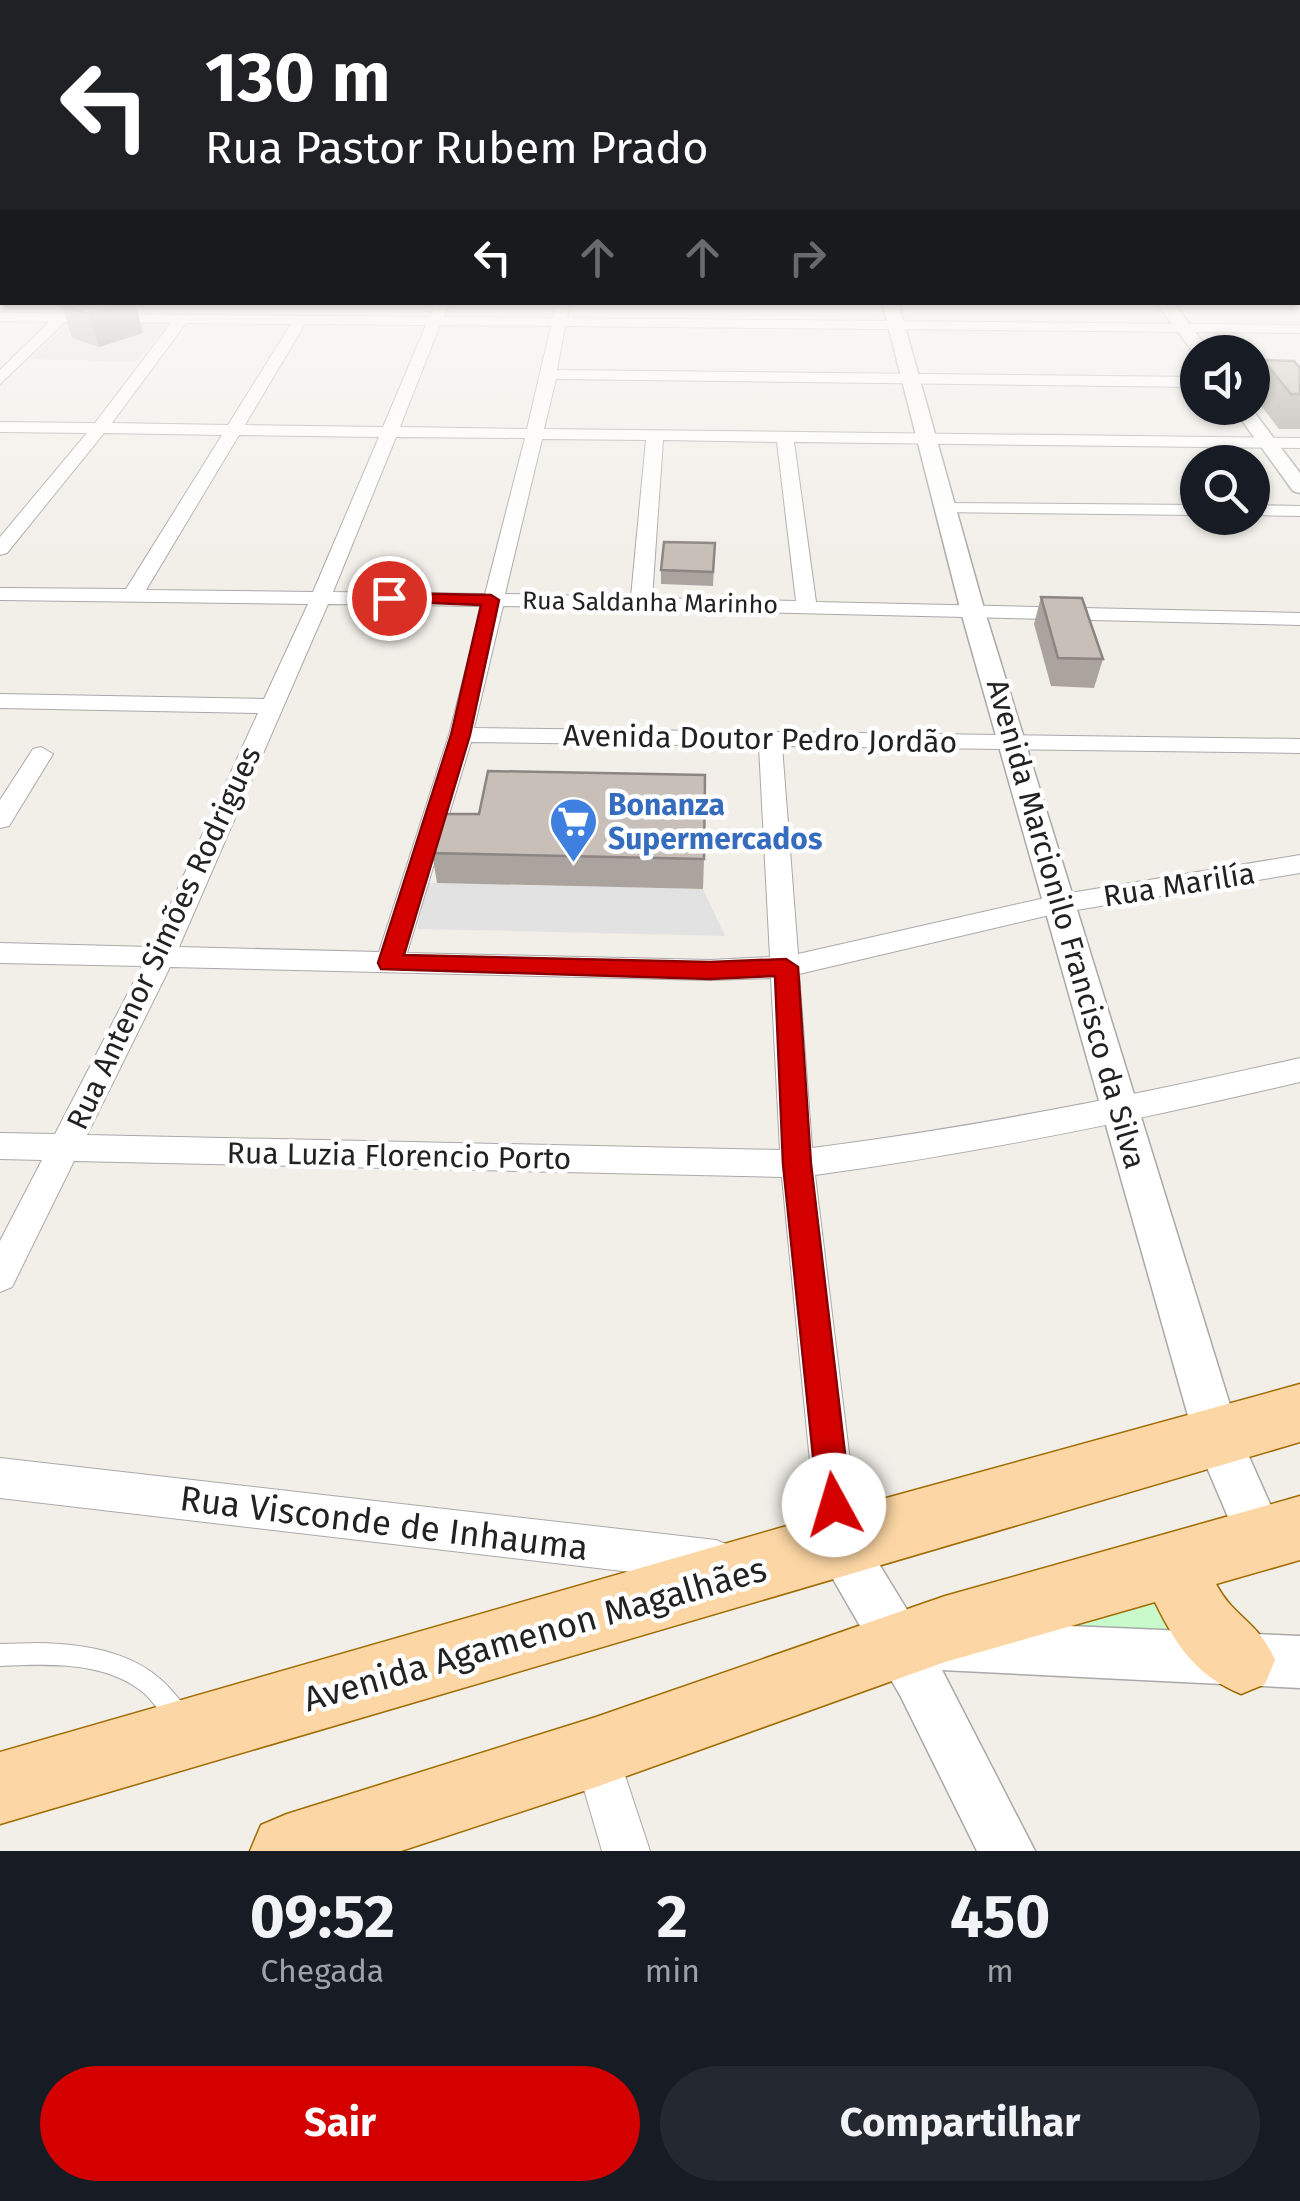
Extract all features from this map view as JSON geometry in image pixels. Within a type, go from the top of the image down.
[{"type":"main road","name":"Avenida Agamenon Magalhães","points":[[0,1788],[1300,1413]]},
{"type":"main road","points":[[287,1851],[596,1752],[899,1645],[1281,1534]]},
{"type":"main road","points":[[1172,1565],[1200,1622],[1271,1661]]},
{"type":"street","points":[[0,549],[134,382]]},
{"type":"street","points":[[133,595],[262,382]]},
{"type":"street","name":"Rua Antenor Simões Rodrigues","points":[[0,1276],[160,958],[412,382]]},
{"type":"street","points":[[390,963],[460,735],[547,382]]},
{"type":"street","name":"Avenida Marcionilo Francisco da Silva","points":[[911,382],[972,612],[1217,1437],[1281,1534]]},
{"type":"street","points":[[1255,425],[1300,487]]},
{"type":"street","points":[[0,427],[1300,444]]},
{"type":"street","points":[[641,603],[654,436]]},
{"type":"street","points":[[785,438],[807,606]]},
{"type":"street","points":[[944,508],[1180,510]]},
{"type":"street","points":[[1270,510],[1300,511]]},
{"type":"street","name":"Rua Saldanha Marinho","points":[[0,594],[320,596],[1300,619]]},
{"type":"street","points":[[0,701],[269,706]]},
{"type":"street","name":"Avenida Doutor Pedro Jordão","points":[[460,735],[1300,746]]},
{"type":"street","points":[[770,739],[797,1164],[839,1543],[899,1645],[1008,1851]]},
{"type":"street","points":[[0,820],[41,754]]},
{"type":"street","name":"Rua Marilía","points":[[0,954],[710,970],[786,967],[1058,904],[1300,864]]},
{"type":"street","name":"Rua Luzia Florencio Porto","points":[[0,1146],[797,1164],[948,1144],[1121,1112],[1300,1070]]},
{"type":"street","name":"Rua Visconde de Inhauma","points":[[0,1478],[768,1567]]},
{"type":"street","points":[[899,1645],[1271,1661]]},
{"type":"street","points":[[596,1752],[626,1851]]},
{"type":"lane","points":[[0,1656],[52,1653],[102,1661],[147,1681],[194,1732]]},
{"type":"green space","points":[[1167,1588],[1186,1633],[1014,1633]]},
{"type":"shaded area","points":[[427,883],[703,889],[725,936],[417,929]]},
{"type":"building","points":[[1281,382],[1300,382],[1300,394],[1291,394]]},
{"type":"building","points":[[664,542],[715,543],[713,572],[661,570]]},
{"type":"building","points":[[1041,597],[1082,598],[1103,659],[1058,658]]},
{"type":"building","points":[[488,771],[705,775],[704,859],[432,853],[442,814],[479,814]]},
{"type":"place","name":"Bonanza Supermercados","points":[[573,864]]},
{"type":"route","points":[[389,598],[491,600],[460,735],[390,963],[710,970],[786,967],[797,1164],[834,1505]]}]
